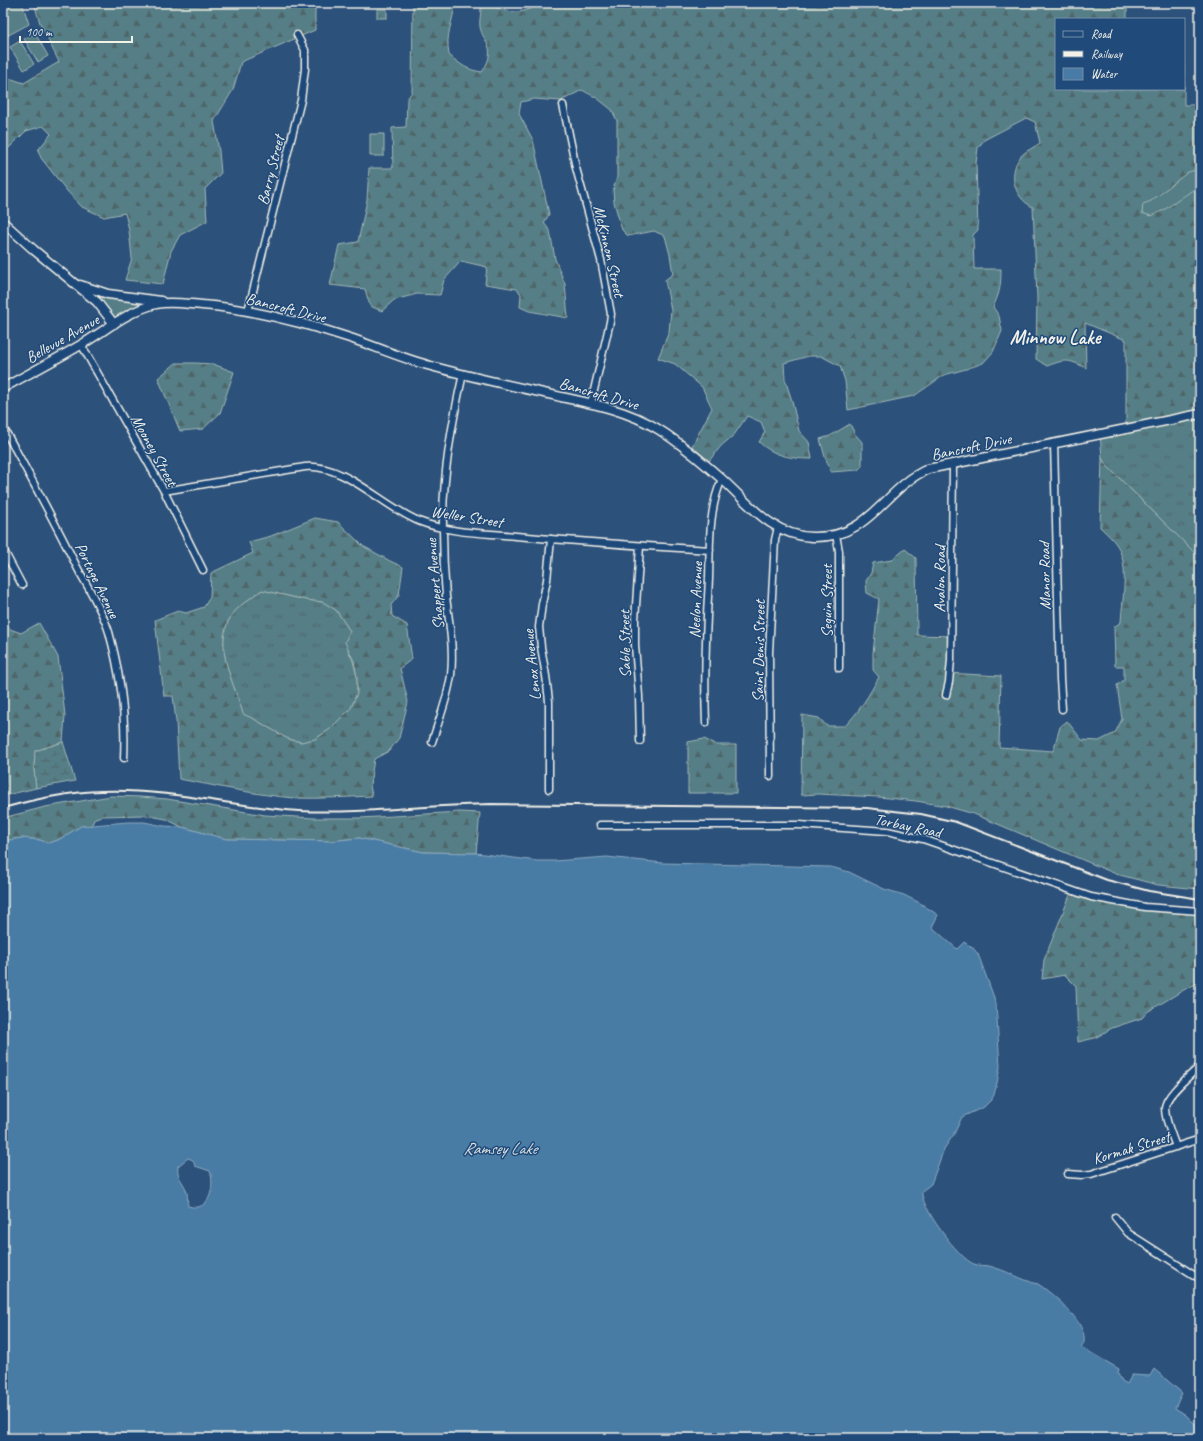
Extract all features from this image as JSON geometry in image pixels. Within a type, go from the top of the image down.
[{"type":"main road","points":[[3,222],[34,250],[97,302],[114,324]]},
{"type":"main road","points":[[76,284],[108,294],[169,302]]},
{"type":"main road","name":"Bancroft Drive","points":[[114,324],[135,311],[156,304],[169,302],[248,311],[350,338],[414,362],[591,404],[633,416],[651,424],[679,444],[722,479],[767,522],[803,536],[824,537],[847,531],[866,520],[893,494],[920,472],[928,469],[1200,414]]},
{"type":"main road","name":"Bellevue Avenue","points":[[3,388],[114,324]]},
{"type":"street","name":"Barry Street","points":[[248,311],[302,93],[305,69],[305,50],[297,35]]},
{"type":"street","name":"McKinnon Street","points":[[563,105],[576,168],[601,260],[611,314],[591,404]]},
{"type":"street","name":"Mooney Street","points":[[81,344],[164,491],[203,570]]},
{"type":"street","name":"Shappert Avenue","points":[[432,742],[448,692],[451,674],[452,638],[443,568],[442,528],[449,453],[463,374]]},
{"type":"street","name":"Portage Avenue","points":[[3,427],[46,506],[105,621],[116,666],[123,707],[125,724],[124,758]]},
{"type":"street","name":"Manor Road","points":[[1054,443],[1062,709]]},
{"type":"street","name":"Avalon Road","points":[[946,695],[951,660],[952,463]]},
{"type":"street","name":"Weller Street","points":[[164,491],[305,467],[320,467],[349,479],[405,514],[428,525],[442,528],[458,531],[550,539],[710,550]]},
{"type":"street","name":"Neelon Avenue","points":[[706,723],[705,664],[710,550],[713,508],[722,479]]},
{"type":"street","name":"Saint Denis Street","points":[[770,776],[770,652],[775,540],[778,527]]},
{"type":"street","name":"Seguin Street","points":[[836,535],[839,551],[839,668]]},
{"type":"street","name":"Lenox Avenue","points":[[550,539],[547,580],[539,627],[549,701],[550,789]]},
{"type":"street","name":"Sable Street","points":[[640,546],[635,620],[635,645],[639,696],[640,741]]},
{"type":"street","points":[[3,549],[22,584]]},
{"type":"street","name":"Torbay Road","points":[[600,825],[799,825],[887,831],[937,844],[1091,897],[1145,907],[1200,911]]},
{"type":"street","points":[[1176,1147],[1166,1114],[1166,1102],[1200,1066]]},
{"type":"street","name":"Kormak Street","points":[[1068,1174],[1091,1174],[1200,1139]]},
{"type":"street","points":[[1115,1217],[1128,1233],[1200,1279]]},
{"type":"green space","points":[[3,3],[22,3],[29,24],[3,38]]},
{"type":"green space","points":[[34,3],[315,3],[315,30],[241,62],[233,90],[214,121],[221,173],[205,189],[207,221],[180,235],[171,251],[163,284],[125,280],[132,258],[129,230],[125,213],[104,217],[82,207],[67,191],[41,158],[38,150],[51,134],[43,126],[26,131],[9,148],[3,139],[3,76],[24,83],[59,62],[40,23]]},
{"type":"green space","points":[[378,3],[455,3],[448,41],[449,55],[464,66],[472,70],[482,72],[489,56],[489,48],[480,27],[481,8],[485,7],[519,12],[532,8],[541,3],[1127,3],[1127,18],[1055,18],[1055,90],[1184,90],[1184,105],[1200,105],[1200,413],[1126,427],[1126,340],[1085,323],[1086,368],[1067,361],[1047,366],[1036,359],[1037,298],[1033,207],[1026,203],[1021,197],[1014,184],[1017,161],[1022,155],[1040,143],[1035,122],[1026,118],[984,140],[978,148],[976,163],[978,230],[973,235],[974,269],[1001,269],[1000,289],[993,307],[999,316],[1002,331],[993,352],[983,363],[944,375],[914,396],[848,410],[845,381],[840,366],[821,356],[809,356],[784,363],[785,379],[799,431],[809,442],[812,459],[784,456],[771,451],[759,442],[765,432],[761,422],[747,416],[734,435],[721,446],[709,461],[692,446],[712,408],[702,387],[675,364],[658,358],[669,332],[671,310],[665,280],[673,274],[665,236],[654,231],[628,236],[622,230],[614,202],[613,190],[617,177],[617,121],[612,110],[597,98],[582,90],[561,101],[534,99],[521,102],[519,114],[533,140],[549,214],[544,223],[550,231],[555,259],[565,284],[568,318],[529,311],[520,307],[521,294],[517,289],[485,284],[487,267],[461,261],[444,280],[440,295],[417,294],[394,300],[382,311],[370,306],[365,289],[330,285],[339,245],[358,242],[367,200],[369,168],[393,168],[392,128],[406,127],[407,99],[412,92],[413,4]]},
{"type":"green space","points":[[377,9],[387,9],[387,18],[377,18]]},
{"type":"green space","points":[[35,33],[48,56],[38,62],[24,39]]},
{"type":"green space","points":[[20,41],[34,64],[24,70],[10,47]]},
{"type":"green space","points":[[370,134],[384,134],[384,156],[370,156]]},
{"type":"green space","points":[[1200,169],[1200,185],[1164,210],[1151,216],[1142,213],[1143,204],[1151,201],[1188,172]]},
{"type":"green space","points":[[76,283],[108,294],[169,302],[114,323]]},
{"type":"green space","points":[[176,363],[213,364],[234,372],[220,413],[203,429],[180,431],[158,378]]},
{"type":"green space","points":[[1200,413],[1200,558],[1105,464],[1102,458],[1100,433]]},
{"type":"green space","points":[[850,424],[855,434],[862,442],[862,466],[858,470],[831,472],[820,439],[830,436]]},
{"type":"green space","points":[[1102,458],[1105,464],[1200,558],[1200,674],[1197,688],[1200,701],[1200,889],[1158,885],[1116,874],[974,814],[946,806],[879,797],[818,794],[801,795],[802,715],[819,718],[827,726],[845,726],[868,697],[879,677],[873,670],[873,653],[879,599],[867,593],[866,581],[871,573],[873,563],[892,560],[905,549],[916,558],[917,635],[951,636],[946,673],[1001,676],[999,747],[1053,751],[1060,727],[1067,721],[1082,740],[1099,741],[1115,733],[1122,719],[1117,685],[1124,680],[1124,666],[1115,666],[1114,627],[1121,622],[1124,570],[1118,546],[1100,527]]},
{"type":"green space","points":[[315,518],[338,522],[363,546],[403,567],[399,595],[391,605],[392,616],[407,625],[412,659],[400,668],[408,702],[399,738],[389,751],[374,759],[370,785],[372,796],[324,798],[280,797],[179,779],[173,696],[164,696],[155,620],[178,611],[186,613],[204,607],[210,597],[211,573],[253,553],[249,542],[271,536]],"holes":[[[262,590],[306,600],[323,602],[336,610],[350,631],[345,642],[354,661],[357,677],[357,693],[351,708],[329,730],[315,739],[301,742],[288,739],[243,714],[227,665],[224,653],[224,640],[226,628],[233,613]]]},
{"type":"green space","points":[[262,590],[306,600],[323,602],[336,610],[350,631],[348,650],[353,661],[357,677],[357,693],[351,708],[329,730],[315,739],[302,742],[288,739],[254,719],[243,715],[227,666],[224,653],[224,640],[226,628],[233,613]]},
{"type":"green space","points":[[3,617],[10,629],[21,633],[39,623],[58,657],[65,715],[63,742],[35,751],[34,769],[36,788],[3,796]]},
{"type":"green space","points":[[704,739],[717,745],[736,745],[736,793],[688,793],[688,742]]},
{"type":"green space","points":[[63,742],[75,781],[36,788],[34,769],[35,751]]},
{"type":"green space","points":[[111,796],[167,799],[265,815],[313,818],[361,818],[459,812],[480,813],[476,853],[423,852],[359,838],[330,841],[226,839],[182,827],[166,819],[145,815],[102,816],[95,818],[91,826],[81,826],[58,840],[48,843],[40,840],[22,838],[3,841],[3,818],[45,807]]},
{"type":"green space","points":[[1072,890],[1112,901],[1200,911],[1200,982],[1147,1012],[1142,1018],[1112,1028],[1095,1038],[1078,1042],[1076,986],[1065,975],[1042,979],[1044,960]]},
{"type":"water","name":"Ramsey Lake","points":[[144,822],[164,826],[182,827],[226,839],[330,841],[359,838],[423,852],[476,853],[537,861],[607,857],[663,863],[831,867],[849,872],[884,889],[904,895],[920,903],[938,915],[932,927],[957,949],[964,942],[973,948],[978,954],[996,1003],[1000,1067],[994,1095],[991,1100],[984,1107],[962,1117],[954,1134],[944,1149],[931,1184],[922,1191],[927,1208],[941,1231],[967,1260],[976,1265],[989,1266],[1038,1284],[1060,1301],[1075,1318],[1084,1334],[1084,1343],[1081,1347],[1119,1369],[1118,1373],[1122,1381],[1127,1384],[1132,1375],[1150,1376],[1154,1369],[1182,1393],[1175,1408],[1186,1415],[1195,1424],[1200,1426],[1200,1438],[3,1438],[3,841],[22,838],[40,840],[48,843],[58,840],[81,826]],"holes":[[[188,1158],[193,1160],[195,1166],[210,1171],[212,1184],[211,1191],[206,1202],[201,1206],[195,1207],[188,1206],[186,1189],[178,1174],[178,1166]]]},
{"type":"railway","points":[[3,808],[64,794],[101,791],[151,792],[274,809],[323,812],[490,804],[867,808],[921,814],[956,822],[1107,880],[1149,891],[1200,899]]},
{"type":"district","name":"Minnow Lake","points":[[1055,337]]}]
